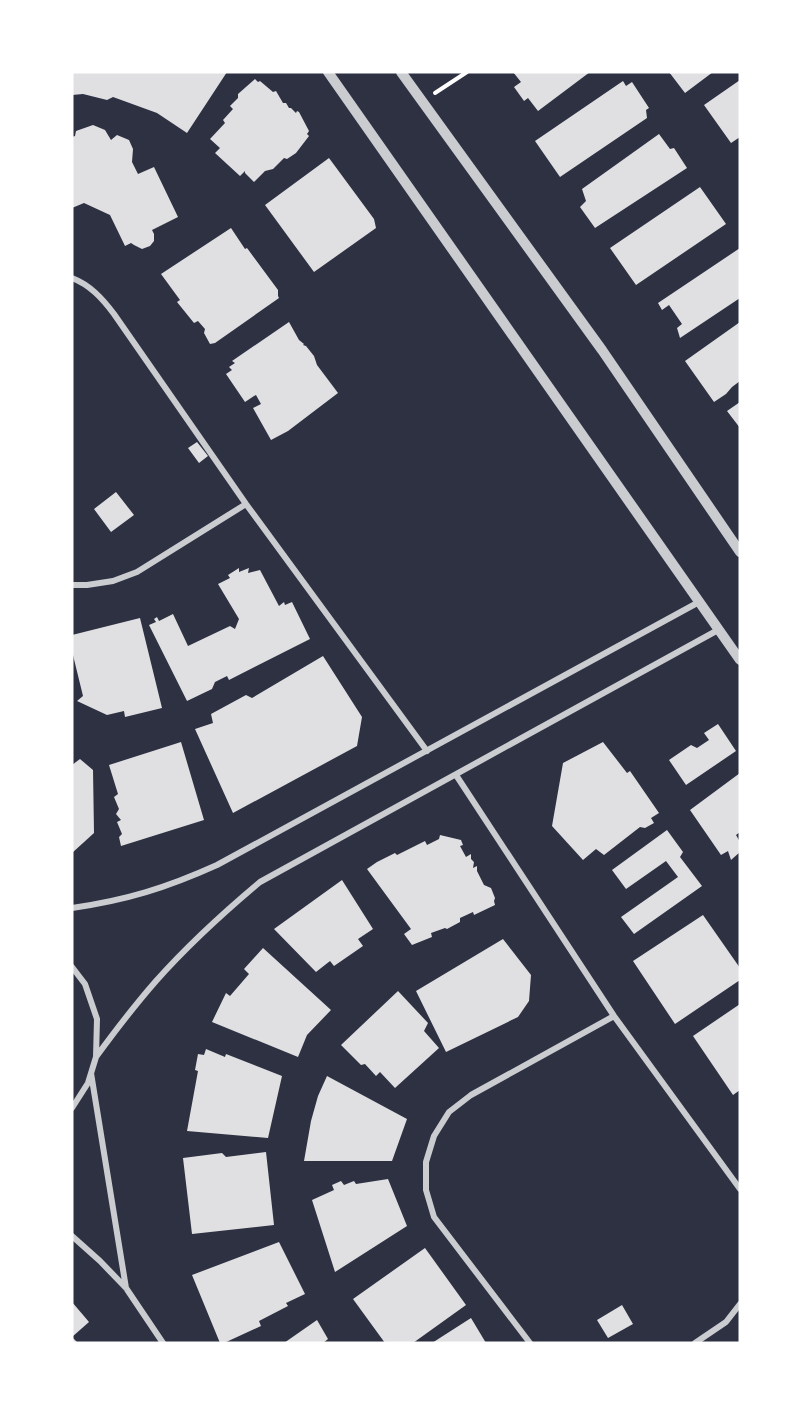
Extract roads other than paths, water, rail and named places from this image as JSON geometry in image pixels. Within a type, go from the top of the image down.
[{"type":"street","points":[[328,72],[740,660]]},
{"type":"street","points":[[401,72],[602,350],[740,552]]},
{"type":"street","points":[[72,278],[82,282],[100,296],[107,305],[246,504],[427,751]]},
{"type":"street","points":[[72,585],[113,581],[137,572],[246,504]]},
{"type":"street","points":[[72,908],[134,897],[217,865],[699,602]]},
{"type":"street","points":[[96,1057],[156,981],[223,913],[260,882],[718,630]]},
{"type":"street","points":[[456,775],[614,1016],[740,1189]]},
{"type":"street","points":[[72,967],[85,984],[97,1019],[96,1057],[88,1083],[72,1108]]},
{"type":"street","points":[[530,1343],[434,1216],[426,1190],[426,1162],[434,1136],[449,1112],[471,1095],[614,1016]]},
{"type":"street","points":[[91,1073],[126,1288]]},
{"type":"street","points":[[72,1236],[126,1288],[163,1343]]},
{"type":"street","points":[[695,1343],[726,1322],[740,1304]]}]
